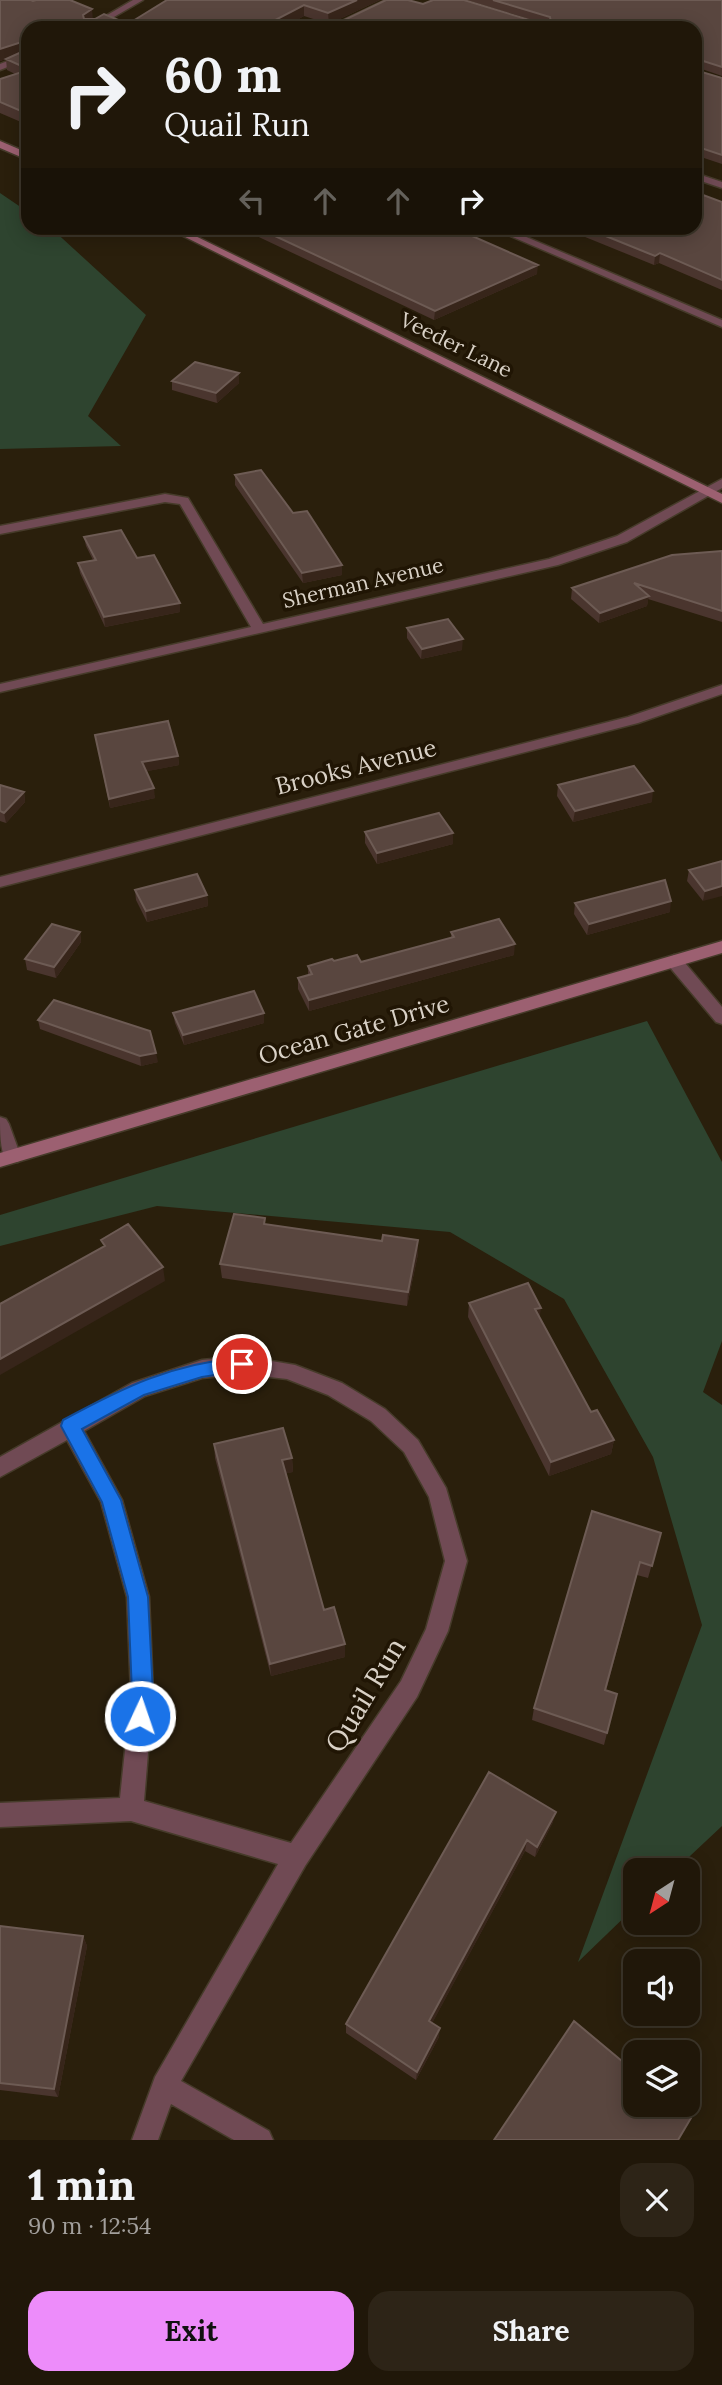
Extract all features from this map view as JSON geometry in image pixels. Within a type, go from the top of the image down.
[{"type":"street","points":[[102,21],[139,0]]},
{"type":"street","points":[[346,21],[393,0]]},
{"type":"street","points":[[0,67],[21,59]]},
{"type":"street","points":[[0,144],[21,154]]},
{"type":"street","points":[[702,178],[722,185]]},
{"type":"street","name":"Veeder Lane","points":[[186,235],[722,499]]},
{"type":"street","points":[[513,235],[722,324]]},
{"type":"street","name":"Sherman Avenue","points":[[0,688],[553,562],[622,539],[722,482]]},
{"type":"street","points":[[0,530],[164,498],[184,501],[260,628]]},
{"type":"street","name":"Brooks Avenue","points":[[0,882],[633,720],[722,689]]},
{"type":"street","name":"Ocean Gate Drive","points":[[6,1158],[722,947]]},
{"type":"street","points":[[674,961],[722,1018]]},
{"type":"street","points":[[0,1124],[6,1158]]},
{"type":"street","name":"Quail Run","points":[[0,1468],[139,1389],[202,1369],[242,1364],[288,1371],[335,1389],[378,1415],[411,1446],[439,1495],[456,1561],[437,1631],[409,1689],[296,1857],[164,2086],[145,2140]]},
{"type":"street","points":[[70,1426],[111,1500],[138,1597],[142,1693],[131,1810]]},
{"type":"street","points":[[0,1815],[131,1810],[296,1857]]},
{"type":"street","points":[[164,2086],[260,2140]]},
{"type":"green space","points":[[0,193],[21,207],[21,235],[59,235],[146,315],[88,416],[121,446],[0,449]]},
{"type":"green space","points":[[647,1021],[722,1162],[722,1341],[703,1392],[722,1405],[722,1826],[688,1858],[623,1858],[623,1919],[578,1962],[702,1625],[653,1457],[564,1299],[450,1232],[157,1206],[0,1246],[0,1215]]},
{"type":"building","points":[[0,0],[70,0],[92,9],[83,15],[84,19],[95,19],[104,14],[121,21],[21,21],[21,42],[0,49]]},
{"type":"building","points":[[167,0],[357,0],[328,13],[304,5],[273,21],[133,21]]},
{"type":"building","points":[[386,0],[408,0],[423,4],[433,0],[464,0],[533,21],[342,21]]},
{"type":"building","points":[[493,0],[722,0],[722,67],[702,61],[702,21],[551,21],[550,17]]},
{"type":"building","points":[[21,52],[21,66],[6,59]]},
{"type":"building","points":[[21,72],[21,111],[0,102],[0,79]]},
{"type":"building","points":[[702,72],[722,78],[722,155],[702,148]]},
{"type":"building","points":[[702,195],[722,202],[722,280],[660,253],[655,256],[603,235],[702,235]]},
{"type":"building","points":[[273,235],[470,235],[538,265],[435,311]]},
{"type":"building","points":[[195,362],[239,373],[216,393],[172,381]]},
{"type":"building","points":[[261,470],[293,513],[307,511],[342,565],[302,573],[235,475]]},
{"type":"building","points":[[121,530],[137,558],[154,555],[180,603],[104,617],[78,563],[96,560],[84,537]]},
{"type":"building","points":[[722,551],[722,611],[634,583],[649,596],[600,613],[572,588],[672,555]]},
{"type":"building","points":[[448,619],[463,639],[422,649],[407,628]]},
{"type":"building","points":[[168,721],[178,756],[142,762],[154,788],[109,799],[95,735]]},
{"type":"building","points":[[634,766],[653,791],[575,811],[558,785]]},
{"type":"building","points":[[0,785],[24,792],[4,813],[0,811]]},
{"type":"building","points":[[439,813],[453,833],[377,853],[365,832]]},
{"type":"building","points":[[722,861],[722,886],[705,891],[689,870]]},
{"type":"building","points":[[197,874],[207,895],[146,911],[135,890]]},
{"type":"building","points":[[665,880],[671,901],[589,924],[575,903]]},
{"type":"building","points":[[499,919],[515,944],[309,1000],[298,978],[312,974],[308,966],[357,955],[361,962],[454,937],[451,932]]},
{"type":"building","points":[[52,924],[80,932],[54,967],[25,959]]},
{"type":"building","points":[[254,991],[264,1013],[183,1035],[173,1013]]},
{"type":"building","points":[[54,1000],[150,1031],[156,1053],[140,1056],[38,1020]]},
{"type":"building","points":[[234,1214],[265,1218],[264,1224],[382,1241],[383,1235],[418,1240],[408,1292],[220,1264]]},
{"type":"building","points":[[128,1224],[163,1267],[0,1359],[0,1304],[105,1246],[101,1240]]},
{"type":"building","points":[[528,1283],[541,1308],[535,1309],[591,1412],[597,1410],[614,1440],[551,1462],[469,1303]]},
{"type":"building","points":[[283,1428],[292,1458],[282,1460],[324,1610],[334,1607],[345,1644],[270,1664],[214,1444]]},
{"type":"building","points":[[592,1511],[661,1533],[652,1566],[640,1562],[605,1690],[617,1694],[607,1733],[534,1708]]},
{"type":"building","points":[[489,1772],[556,1812],[537,1847],[527,1840],[429,2021],[440,2028],[417,2072],[346,2024]]},
{"type":"building","points":[[0,1926],[83,1936],[54,2089],[0,2083]]},
{"type":"building","points":[[574,2021],[623,2062],[623,2117],[691,2118],[678,2140],[494,2140]]},
{"type":"route","points":[[140,1716],[142,1693],[138,1597],[111,1500],[70,1426],[139,1389],[202,1369],[242,1364]]}]
